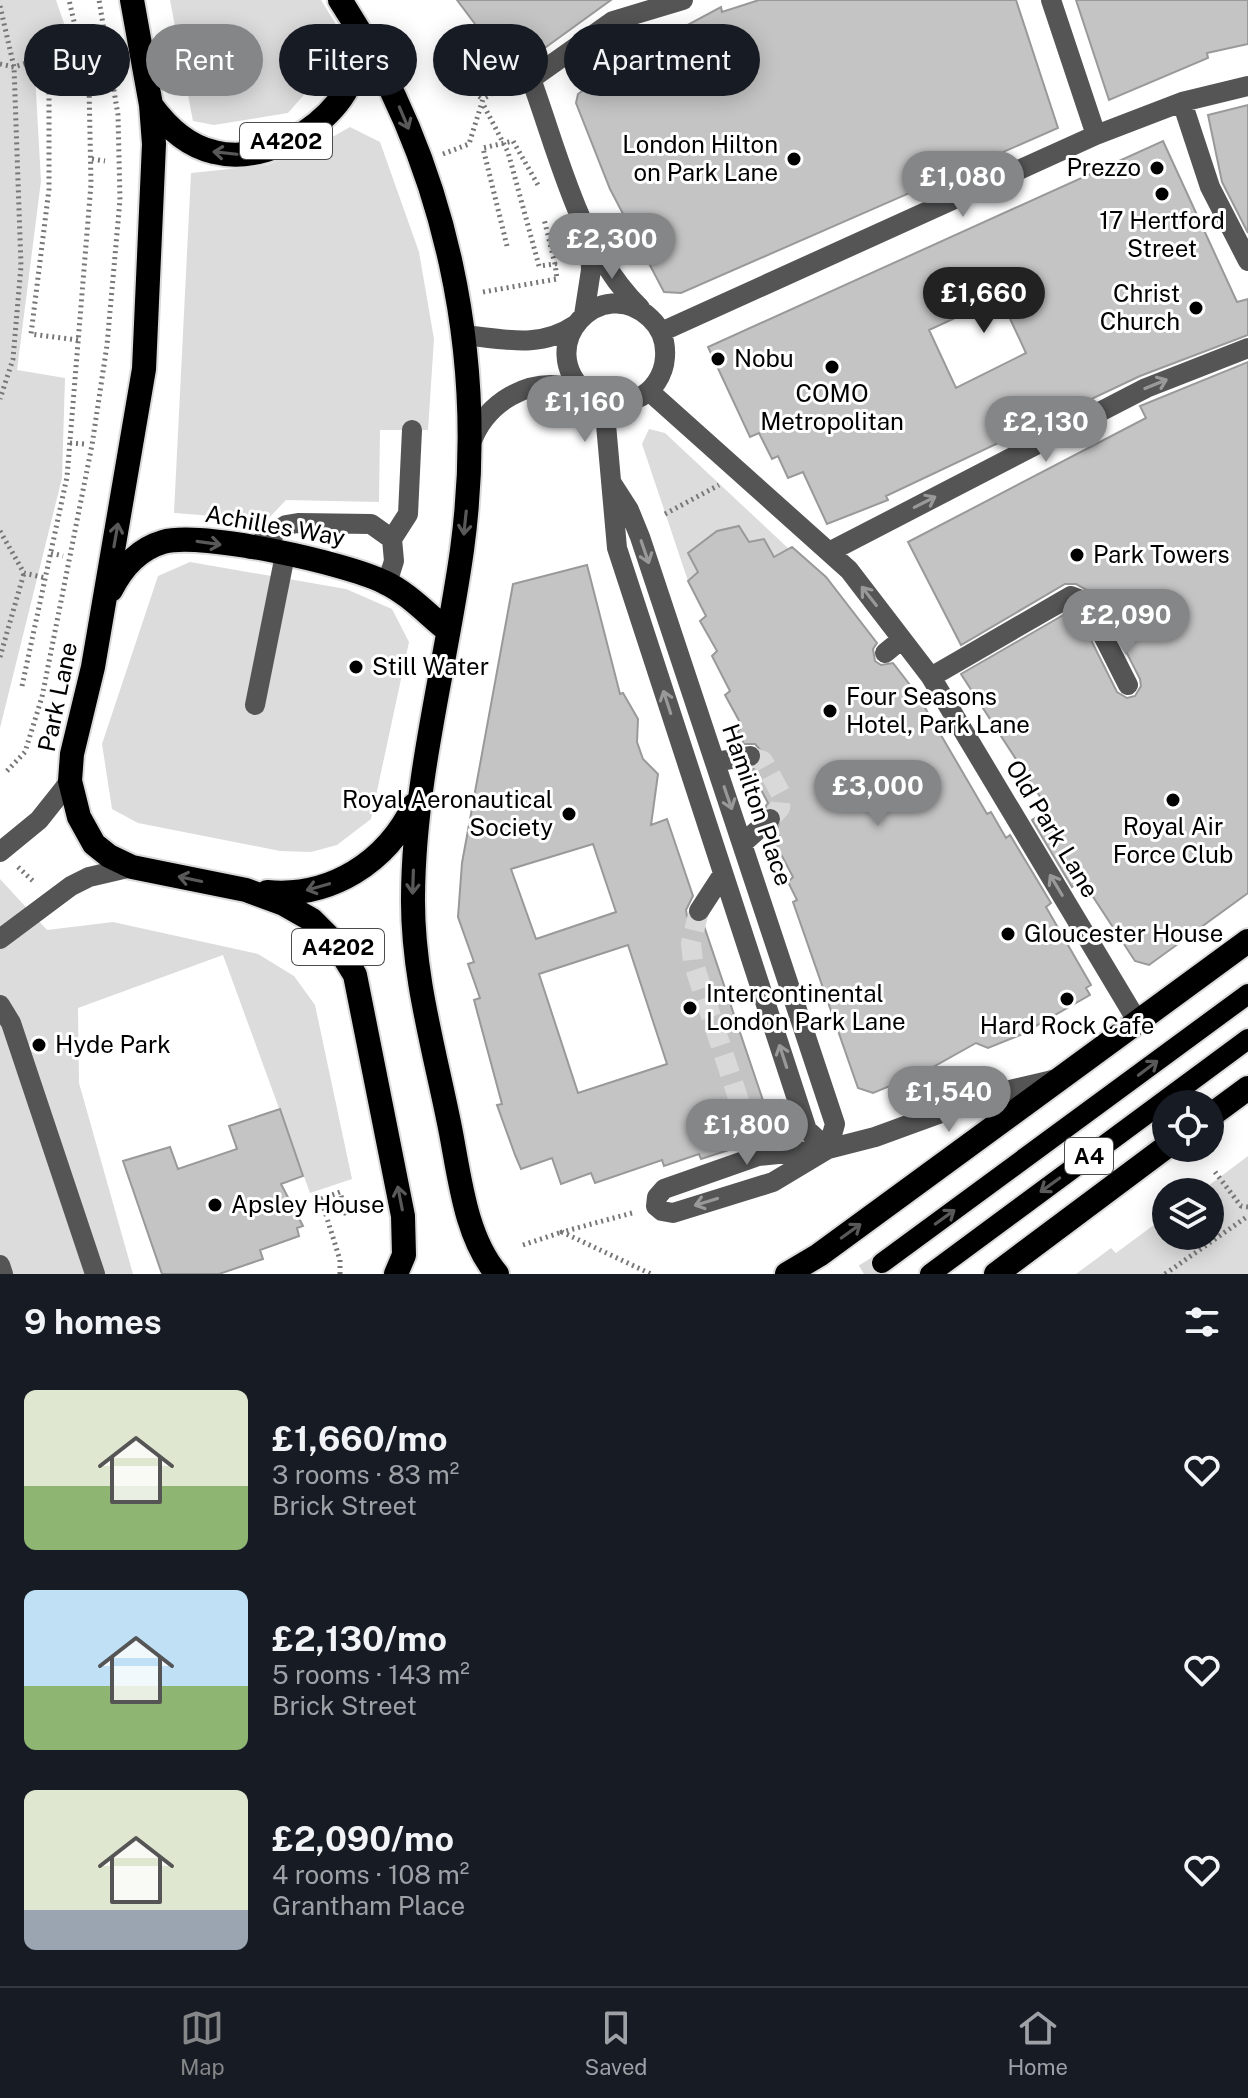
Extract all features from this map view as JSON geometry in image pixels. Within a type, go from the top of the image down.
[{"type":"highway","name":"Park Lane","points":[[132,0],[151,105],[155,192],[144,369],[105,603],[93,667],[79,715],[70,781],[79,817],[94,844],[132,867],[246,890],[284,904],[312,920],[336,944],[355,975],[403,1216],[404,1255],[396,1274]]},
{"type":"highway","name":"A4202","points":[[151,105],[178,135],[216,153],[236,155],[281,143],[305,132],[340,102],[350,83],[358,49],[346,10]]},
{"type":"highway","name":"A4202","points":[[346,10],[382,70],[422,163],[443,230],[459,296],[464,335],[470,445],[462,547],[422,776],[412,900],[419,971],[465,1199],[475,1236],[497,1274]]},
{"type":"highway","name":"Achilles Way","points":[[105,603],[119,574],[142,552],[161,542],[180,538],[352,568],[387,583],[447,630]]},
{"type":"highway","name":"A4202","points":[[246,890],[301,892],[324,887],[374,861],[405,824],[422,776]]},
{"type":"highway","points":[[787,1274],[819,1255],[1060,1078],[1139,1024],[1248,941]]},
{"type":"highway","points":[[1224,1106],[1248,1088]]},
{"type":"highway","name":"A4","points":[[996,1274],[1152,1157]]},
{"type":"main road","name":"A4","points":[[882,1263],[1248,994]]},
{"type":"main road","name":"A4","points":[[930,1274],[1248,1039]]},
{"type":"street","points":[[548,63],[613,21],[683,0]]},
{"type":"street","points":[[1051,0],[1096,135]]},
{"type":"street","points":[[661,332],[1096,135],[1182,102],[1248,86]]},
{"type":"street","points":[[470,445],[489,409],[514,394],[557,386],[595,398],[628,402],[649,391],[665,363],[661,332],[618,284],[590,242],[529,96]]},
{"type":"street","points":[[1182,102],[1210,187],[1248,261]]},
{"type":"street","points":[[590,242],[591,270],[580,320],[567,341],[566,358],[570,375],[595,398]]},
{"type":"street","points":[[464,335],[536,341],[551,339],[608,304],[634,307],[646,314]]},
{"type":"street","points":[[831,551],[1146,388],[1248,348]]},
{"type":"street","name":"Old Park Lane","points":[[649,391],[831,551],[902,639],[931,677],[1139,1024]]},
{"type":"street","name":"Hamilton Place","points":[[595,398],[611,482],[617,548],[807,1130],[828,1149],[835,1124],[640,537],[629,510],[611,482]]},
{"type":"street","points":[[387,583],[394,561],[392,539],[408,514],[412,430]]},
{"type":"street","points":[[251,549],[286,525],[298,523],[371,524],[392,539]]},
{"type":"street","points":[[255,705],[285,555]]},
{"type":"street","points":[[931,677],[1071,596],[1086,602],[1128,685]]},
{"type":"street","points":[[885,653],[902,639]]},
{"type":"street","points":[[715,762],[750,756]]},
{"type":"street","points":[[8,858],[70,781]]},
{"type":"street","points":[[743,843],[770,819]]},
{"type":"street","points":[[0,939],[71,886],[89,877],[132,867]]},
{"type":"street","points":[[699,911],[723,874]]},
{"type":"street","points":[[0,1005],[11,1023],[94,1274]]},
{"type":"street","points":[[828,1149],[773,1182],[673,1213],[656,1206],[657,1197],[664,1189],[758,1156],[828,1149],[875,1137],[993,1094],[1060,1078]]},
{"type":"street","points":[[750,1134],[758,1156]]},
{"type":"street","points":[[0,1265],[3,1274]]},
{"type":"path","points":[[69,0],[76,24]]},
{"type":"path","name":"Park Lane","points":[[7,771],[25,752],[42,697],[92,445],[107,345],[120,200],[119,129],[99,0]]},
{"type":"path","points":[[0,6],[14,67],[21,266],[13,359],[0,399]]},
{"type":"path","points":[[0,64],[14,67],[24,64]]},
{"type":"path","points":[[49,96],[49,189],[31,334],[78,340]]},
{"type":"path","points":[[22,686],[67,477],[92,159],[89,96]]},
{"type":"path","points":[[475,96],[483,102],[504,145],[539,266],[555,264]]},
{"type":"path","points":[[469,144],[483,102],[494,96]]},
{"type":"path","points":[[422,163],[469,144],[483,148],[513,141],[543,195]]},
{"type":"path","points":[[483,148],[507,246]]},
{"type":"path","points":[[92,159],[105,161]]},
{"type":"path","points":[[459,296],[557,279],[544,219]]},
{"type":"path","points":[[70,443],[84,444]]},
{"type":"path","points":[[665,514],[719,485]]},
{"type":"path","points":[[0,531],[24,573],[0,657]]},
{"type":"path","points":[[51,553],[63,556]]},
{"type":"path","points":[[24,573],[46,578]]},
{"type":"path","points":[[8,858],[40,889]]},
{"type":"path","points":[[1215,1172],[1241,1206],[1248,1207]]},
{"type":"path","points":[[340,1274],[340,1260],[321,1199],[340,1192],[347,1218]]},
{"type":"path","points":[[523,1245],[656,1206]]},
{"type":"path","points":[[1165,1274],[1248,1216]]},
{"type":"path","points":[[562,1232],[651,1274]]},
{"type":"shaded area","points":[[0,0],[56,0],[64,24],[24,24],[24,96],[36,96],[41,181],[17,370],[65,378],[62,478],[0,728]]},
{"type":"shaded area","points":[[170,0],[321,0],[336,24],[279,24],[279,96],[303,96],[288,113],[214,125],[193,121],[188,96],[263,96],[263,24],[175,24]]},
{"type":"shaded area","points":[[350,127],[380,142],[419,252],[434,339],[428,430],[380,430],[379,502],[286,500],[267,520],[174,513],[191,173],[267,165],[318,145]]},
{"type":"shaded area","points":[[649,429],[665,433],[789,549],[774,556],[764,540],[749,542],[739,526],[717,531],[688,553],[698,572],[688,581],[642,444]]},
{"type":"shaded area","points":[[190,562],[346,589],[392,609],[409,642],[371,819],[337,845],[311,852],[280,851],[138,823],[112,809],[102,744],[158,576]]},
{"type":"shaded area","name":"Hyde Park","points":[[0,879],[47,930],[113,922],[258,954],[294,976],[315,1005],[352,1179],[310,1193],[223,955],[78,1008],[79,1083],[133,1274],[0,1274]]},
{"type":"shaded area","points":[[1248,1156],[1248,1274],[1076,1274],[1111,1248],[1116,1253],[1152,1226],[1152,1250],[1224,1250],[1224,1178],[1219,1178]]},
{"type":"building","points":[[457,0],[611,0],[578,24],[564,24],[564,34],[548,46],[548,24],[475,24]]},
{"type":"building","name":"London Hilton on Park Lane","points":[[759,0],[1016,0],[1058,128],[681,293],[664,292],[610,189],[576,103],[578,96],[760,96],[760,24],[689,24],[721,7],[722,12]]},
{"type":"building","points":[[1076,0],[1248,0],[1248,44],[1207,53],[1208,58],[1109,100]]},
{"type":"building","points":[[1248,105],[1248,233],[1222,182],[1208,115]]},
{"type":"building","points":[[1163,141],[1237,302],[1248,299],[1248,335],[1140,376],[886,496],[888,500],[827,524],[803,472],[788,478],[778,456],[772,459],[759,433],[750,437],[708,347]],"holes":[[[1000,297],[1026,353],[956,388],[929,330]]]},
{"type":"building","points":[[1248,362],[1248,893],[1149,965],[1135,961],[1082,880],[1072,887],[1032,820],[1048,809],[961,674],[1072,610],[1077,612],[1117,692],[1127,698],[1135,696],[1141,686],[1140,679],[1098,596],[1076,584],[1065,584],[961,645],[908,542],[1146,418],[1140,406]]},
{"type":"building","points":[[739,526],[749,542],[764,539],[774,557],[792,547],[826,577],[877,643],[873,649],[875,661],[881,665],[893,663],[917,694],[987,814],[991,812],[1006,838],[1010,835],[1051,903],[1046,907],[1091,985],[1086,988],[1090,995],[1020,1035],[988,1048],[976,1043],[924,1072],[873,1093],[858,1088],[793,902],[797,900],[788,882],[793,877],[775,843],[780,838],[776,831],[782,816],[775,807],[764,808],[768,803],[751,771],[762,761],[763,753],[755,744],[744,744],[738,732],[742,726],[725,695],[730,691],[712,656],[717,651],[700,621],[706,616],[688,581],[698,572],[688,553],[717,531]]},
{"type":"building","points":[[587,565],[620,694],[623,693],[638,719],[637,742],[643,759],[658,774],[651,825],[667,819],[693,896],[686,910],[687,916],[693,922],[703,923],[772,1127],[762,1130],[753,1121],[745,1122],[737,1131],[738,1147],[701,1159],[699,1154],[664,1166],[662,1160],[595,1183],[591,1173],[561,1184],[552,1158],[521,1169],[515,1155],[497,1105],[502,1104],[474,1000],[480,998],[468,964],[474,962],[458,917],[462,863],[513,584]],"holes":[[[593,844],[616,912],[536,939],[511,869]],[[628,945],[667,1064],[578,1093],[539,974]]]},
{"type":"building","name":"Apsley House","points":[[280,1109],[303,1176],[281,1184],[303,1226],[297,1228],[299,1236],[260,1250],[263,1259],[219,1274],[162,1274],[123,1161],[170,1147],[178,1169],[237,1149],[229,1126]]},
{"type":"tunnel","points":[[750,756],[763,761],[781,794],[780,808],[770,819]]},
{"type":"tunnel","points":[[699,911],[691,943],[693,962],[750,1134]]},
{"type":"tunnel","points":[[864,1274],[882,1263]]},
{"type":"place","name":"London Hilton on Park Lane","points":[[794,159]]},
{"type":"place","name":"Prezzo","points":[[1157,168]]},
{"type":"place","name":"17 Hertford Street","points":[[1162,194]]},
{"type":"place","name":"Christ Church","points":[[1196,308]]},
{"type":"place","name":"Nobu","points":[[718,359]]},
{"type":"place","name":"COMO Metropolitan","points":[[832,367]]},
{"type":"place","name":"Park Towers","points":[[1077,555]]},
{"type":"place","name":"Still Water","points":[[356,667]]},
{"type":"place","name":"Four Seasons Hotel, Park Lane","points":[[830,711]]},
{"type":"place","name":"Royal Air Force Club","points":[[1173,800]]},
{"type":"place","name":"Royal Aeronautical Society","points":[[569,814]]},
{"type":"place","name":"Gloucester House","points":[[1008,934]]},
{"type":"place","name":"Hard Rock Cafe","points":[[1067,999]]},
{"type":"place","name":"Intercontinental London Park Lane","points":[[690,1008]]},
{"type":"place","name":"Hyde Park","points":[[39,1045]]},
{"type":"place","name":"Apsley House","points":[[215,1205]]}]
